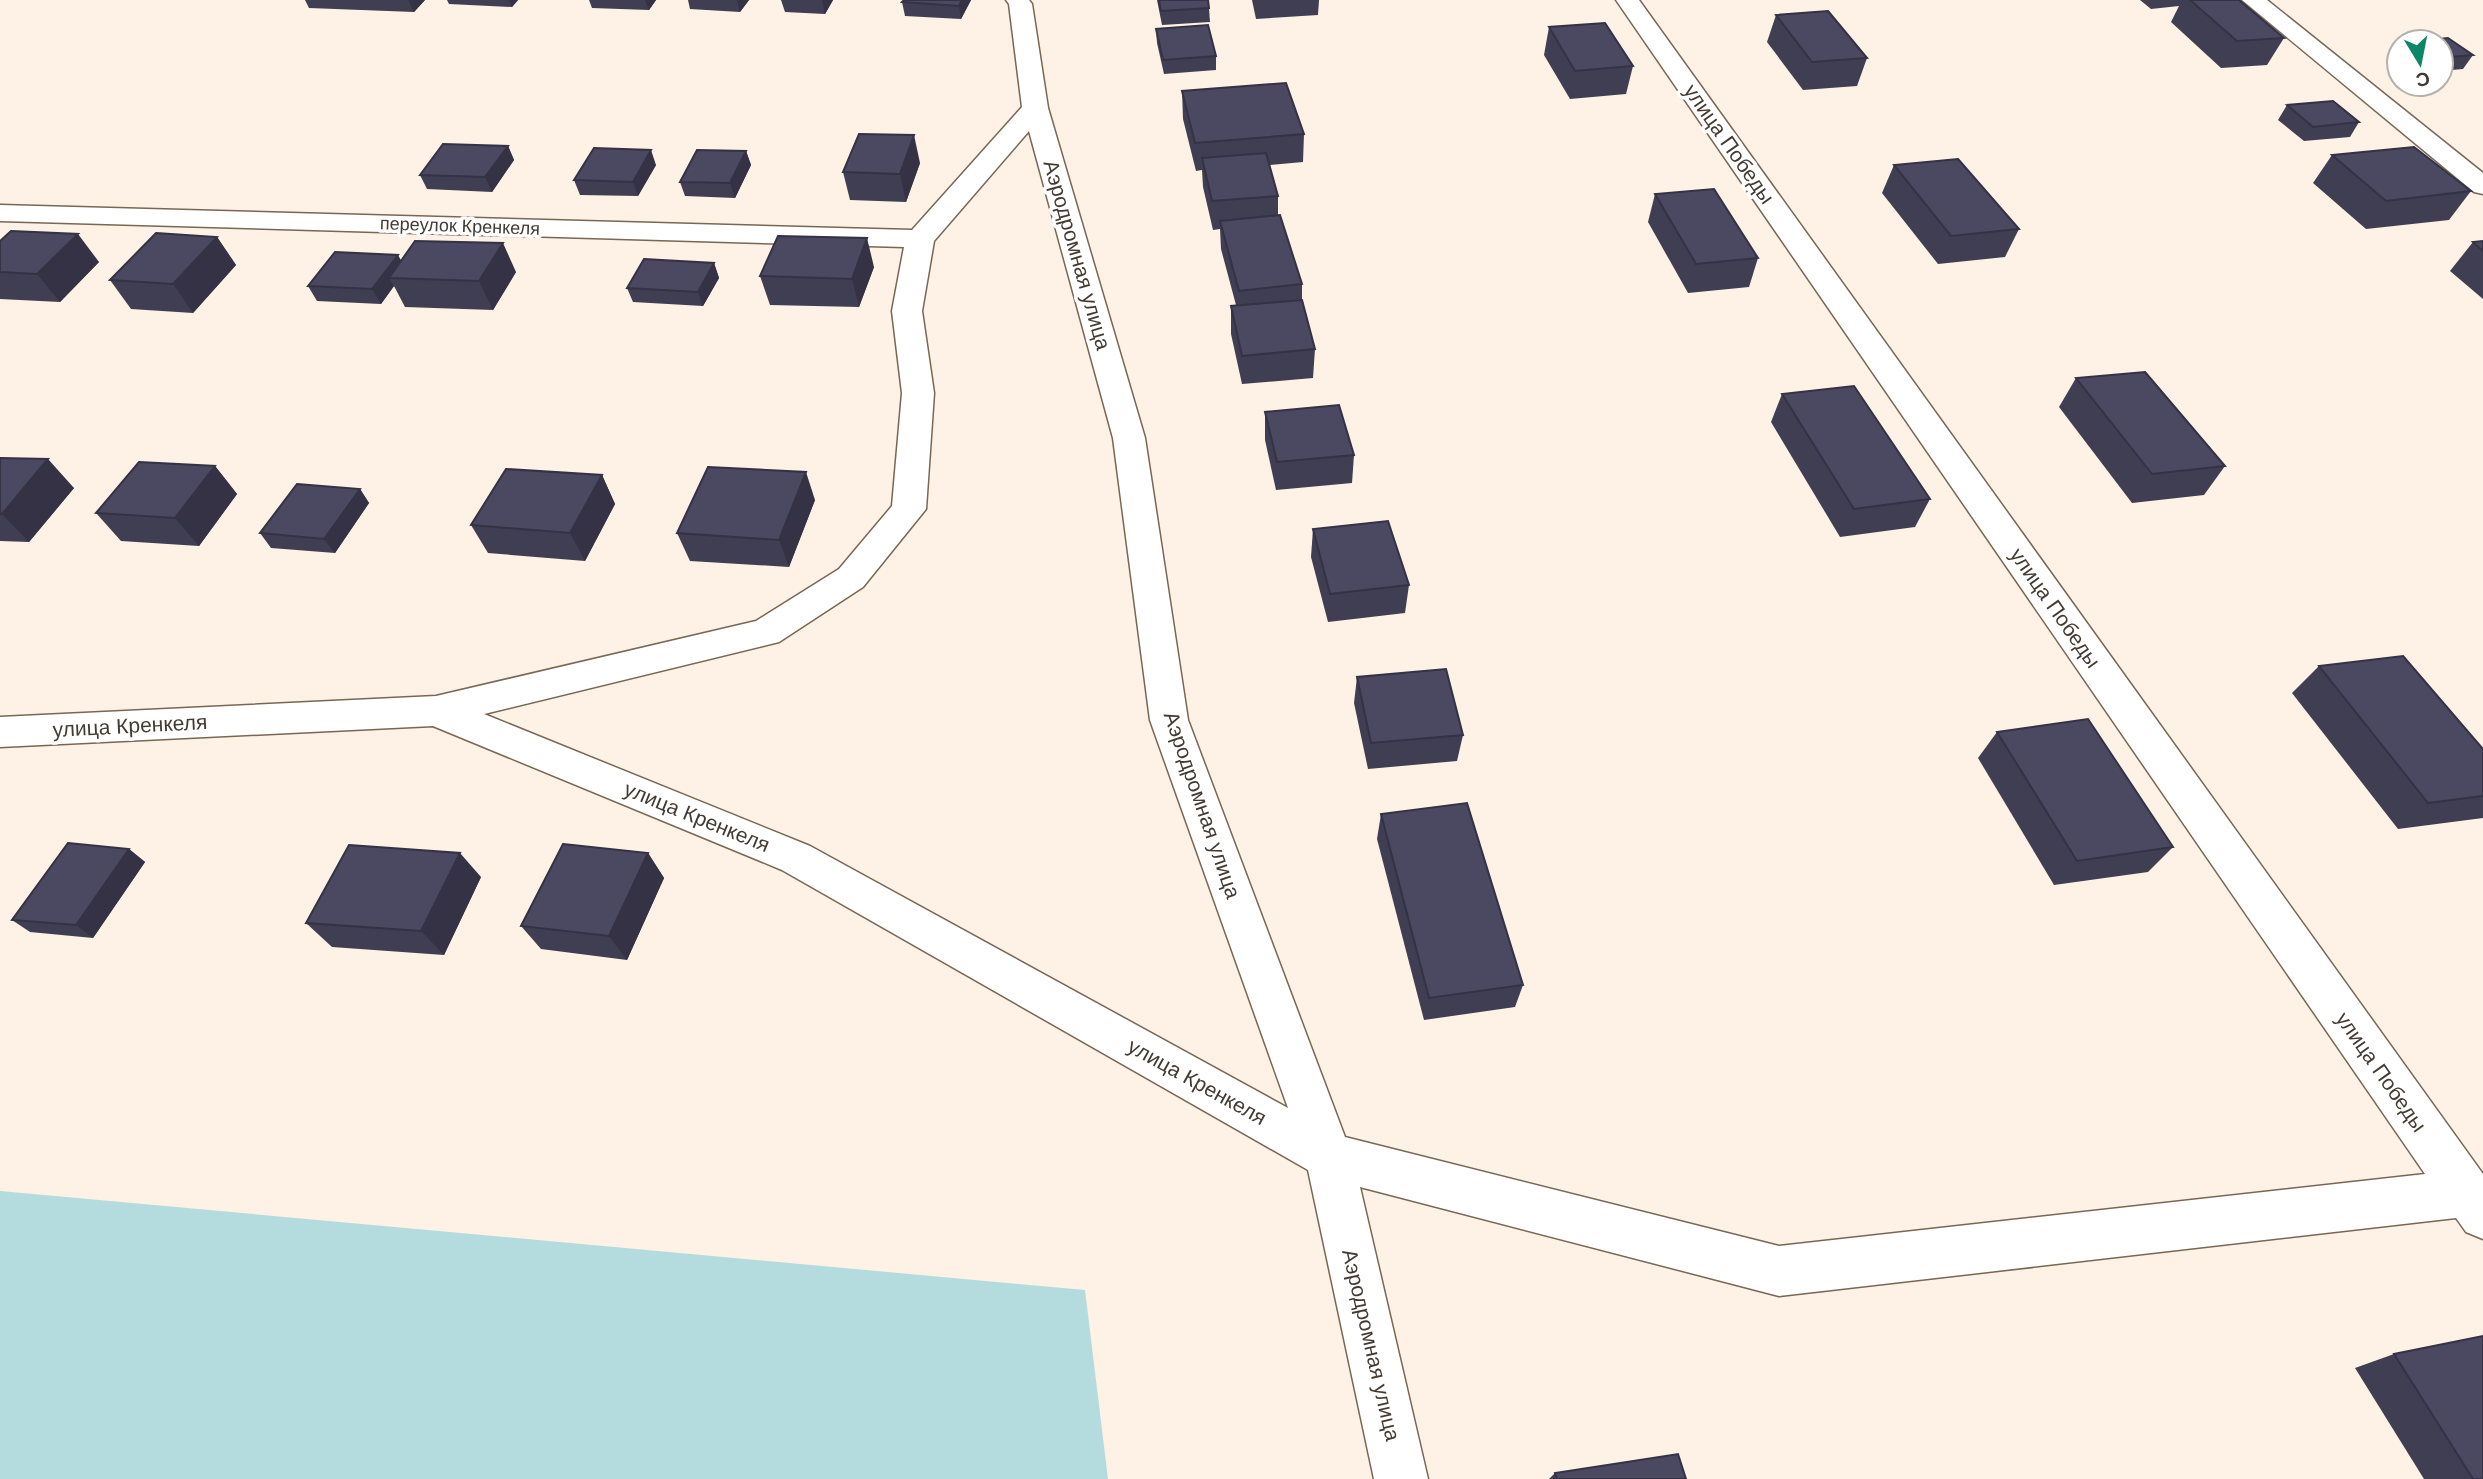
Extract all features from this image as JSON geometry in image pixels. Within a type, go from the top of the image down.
[{"type":"street","name":"Аэродромная улица","points":[[1017,0],[1020,4],[1035,108],[1129,438],[1169,720],[1329,1156],[1401,1479]]},
{"type":"street","name":"улица Победы","points":[[1628,0],[2475,1204]]},
{"type":"street","points":[[2253,0],[2483,186]]},
{"type":"street","points":[[436,711],[766,632],[851,578],[909,509],[918,393],[907,311],[920,239],[1035,108]]},
{"type":"street","name":"переулок Кренкеля","points":[[0,213],[920,239]]},
{"type":"street","name":"улица Кренкеля","points":[[0,732],[436,711],[796,858],[1329,1156],[1779,1271],[2475,1204]]},
{"type":"water","points":[[0,1191],[1085,1290],[1108,1479],[0,1479]]},
{"type":"building","points":[[962,0],[959,6],[902,2]]},
{"type":"building","points":[[1159,0],[1208,0],[1209,8],[1161,11]]},
{"type":"building","points":[[2190,0],[2239,0],[2284,38],[2237,41]]},
{"type":"building","points":[[1828,11],[1867,58],[1812,62],[1776,15]]},
{"type":"building","points":[[1605,23],[1633,66],[1575,71],[1549,27]]},
{"type":"building","points":[[1208,25],[1216,56],[1163,60],[1156,29]]},
{"type":"building","points":[[2455,43],[2473,55],[2455,57]]},
{"type":"building","points":[[1286,83],[1304,134],[1195,143],[1182,91]]},
{"type":"building","points":[[2333,101],[2359,122],[2313,127],[2287,105]]},
{"type":"building","points":[[859,134],[914,135],[900,174],[843,172]]},
{"type":"building","points":[[443,144],[508,146],[485,177],[420,175]]},
{"type":"building","points":[[2414,147],[2471,191],[2386,201],[2332,155]]},
{"type":"building","points":[[594,148],[651,150],[633,182],[574,180]]},
{"type":"building","points":[[697,150],[746,151],[730,183],[680,182]]},
{"type":"building","points":[[1266,153],[1278,196],[1212,201],[1202,158]]},
{"type":"building","points":[[1958,159],[2019,229],[1951,236],[1894,165]]},
{"type":"building","points":[[1714,189],[1758,258],[1696,264],[1655,194]]},
{"type":"building","points":[[1280,215],[1302,284],[1239,291],[1220,221]]},
{"type":"building","points":[[11,231],[78,234],[37,274],[0,272],[0,241]]},
{"type":"building","points":[[156,233],[217,237],[173,284],[110,280]]},
{"type":"building","points":[[778,236],[867,238],[852,279],[760,276]]},
{"type":"building","points":[[415,241],[503,243],[479,281],[389,278]]},
{"type":"building","points":[[2483,241],[2483,251],[2473,242]]},
{"type":"building","points":[[335,252],[398,255],[372,289],[308,286]]},
{"type":"building","points":[[644,259],[714,263],[698,292],[627,288]]},
{"type":"building","points":[[1302,300],[1315,349],[1242,356],[1231,306]]},
{"type":"building","points":[[2145,372],[2225,466],[2152,474],[2076,378]]},
{"type":"building","points":[[1854,386],[1930,499],[1854,509],[1782,394]]},
{"type":"building","points":[[1339,405],[1354,455],[1277,462],[1265,412]]},
{"type":"building","points":[[0,458],[48,459],[2,514],[0,514]]},
{"type":"building","points":[[139,462],[215,466],[175,518],[96,513]]},
{"type":"building","points":[[708,467],[806,472],[779,540],[677,533]]},
{"type":"building","points":[[506,469],[602,475],[570,533],[471,525]]},
{"type":"building","points":[[297,484],[360,489],[324,539],[260,533]]},
{"type":"building","points":[[1388,521],[1409,585],[1330,594],[1313,529]]},
{"type":"building","points":[[2403,656],[2483,749],[2483,796],[2428,803],[2319,666]]},
{"type":"building","points":[[1446,669],[1463,735],[1371,743],[1357,677]]},
{"type":"building","points":[[2088,719],[2173,847],[2077,861],[1997,732]]},
{"type":"building","points":[[1467,803],[1523,985],[1429,998],[1381,814]]},
{"type":"building","points":[[68,843],[129,849],[76,925],[12,920]]},
{"type":"building","points":[[563,844],[648,853],[609,936],[521,926]]},
{"type":"building","points":[[349,845],[460,853],[421,931],[306,923]]},
{"type":"building","points":[[2483,1336],[2483,1479],[2473,1479],[2394,1354]]},
{"type":"building","points":[[1678,1454],[1686,1479],[1557,1479],[1555,1473]]}]
